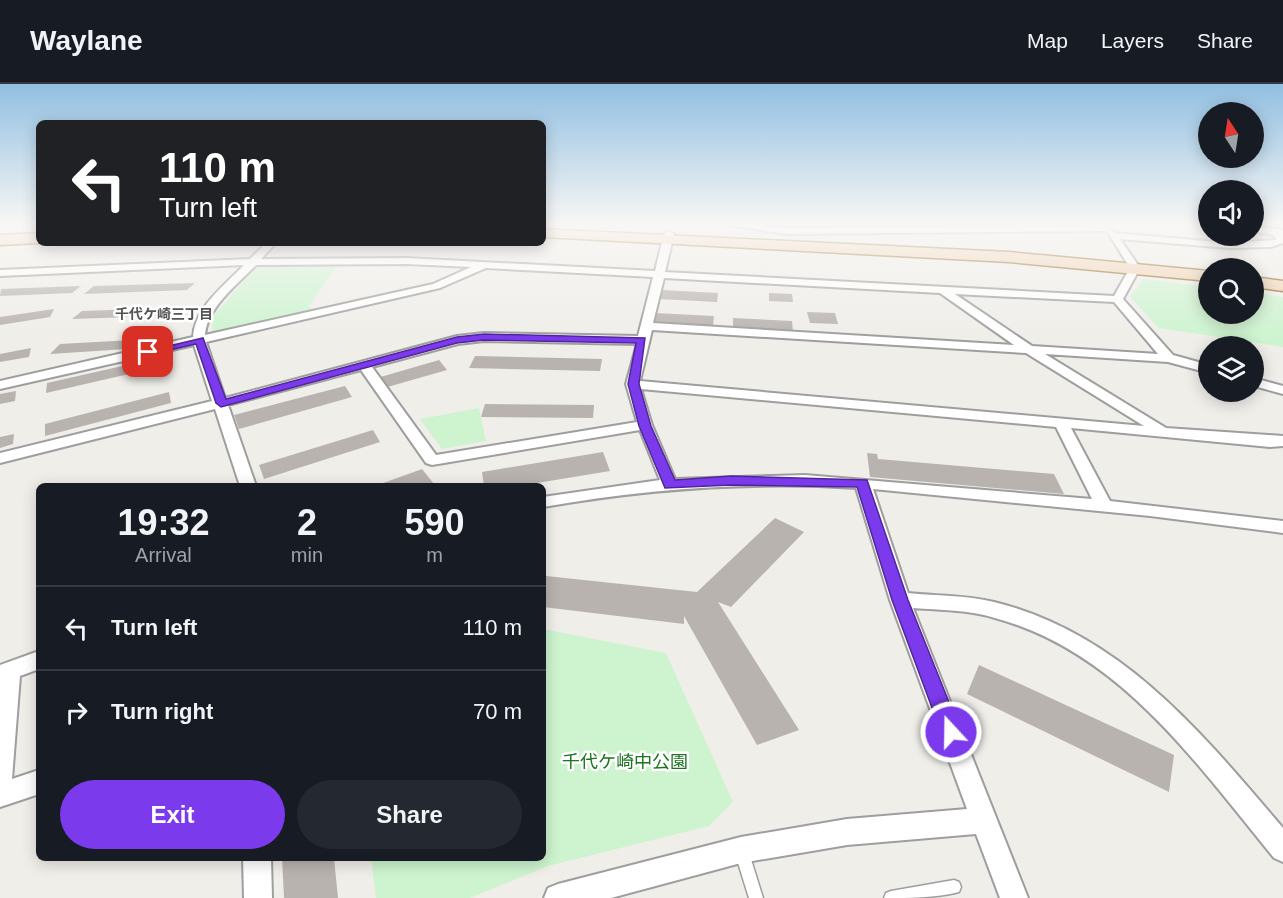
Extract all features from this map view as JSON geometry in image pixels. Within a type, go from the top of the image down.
[{"type":"main road","points":[[1087,262],[1198,270]]},
{"type":"main road","points":[[1134,265],[1198,274]]},
{"type":"main road","points":[[1264,279],[1282,285]]},
{"type":"main road","points":[[1264,283],[1282,285]]},
{"type":"street","points":[[0,273],[255,262]]},
{"type":"street","points":[[247,483],[199,340],[200,324],[209,309],[255,262]]},
{"type":"street","points":[[418,262],[1117,299],[1169,358]]},
{"type":"street","points":[[663,262],[633,384],[645,426],[670,485]]},
{"type":"street","points":[[1117,299],[1134,265],[1132,262]]},
{"type":"street","points":[[0,386],[436,286],[486,265]]},
{"type":"street","points":[[943,290],[1028,349],[1164,432]]},
{"type":"street","points":[[646,326],[1169,358],[1198,366]]},
{"type":"street","points":[[0,458],[221,403],[457,340],[484,337],[642,340]]},
{"type":"street","points":[[364,365],[432,459],[645,426]]},
{"type":"street","points":[[633,384],[1283,441]]},
{"type":"street","points":[[1264,385],[1283,390]]},
{"type":"street","points":[[1060,421],[1104,505]]},
{"type":"street","points":[[546,502],[670,485],[731,480],[863,483],[1104,505],[1283,527]]},
{"type":"street","points":[[863,483],[900,600],[1014,898]]},
{"type":"street","points":[[900,600],[995,610],[1054,629],[1113,664],[1168,713],[1283,849]]},
{"type":"street","points":[[0,779],[5,673],[36,661]]},
{"type":"street","points":[[0,795],[36,783]]},
{"type":"street","points":[[558,898],[741,850],[847,832],[985,820]]},
{"type":"street","points":[[257,861],[258,898]]},
{"type":"lane","points":[[741,850],[756,898]]},
{"type":"lane","points":[[891,898],[954,887]]},
{"type":"green space","points":[[339,263],[309,306],[314,312],[212,335],[213,317],[257,265]]},
{"type":"green space","points":[[1143,279],[1198,286],[1198,324],[1264,324],[1264,294],[1283,297],[1283,347],[1264,344],[1264,336],[1211,336],[1159,328],[1130,297]]},
{"type":"green space","points":[[479,408],[486,441],[442,449],[420,419]]},
{"type":"green space","name":"千代ケ崎中公園","points":[[546,630],[666,653],[733,802],[709,826],[548,866],[470,898],[376,898],[371,861],[546,861]]},
{"type":"building","points":[[195,283],[187,290],[84,294],[94,286]]},
{"type":"building","points":[[81,286],[72,293],[0,296],[1,289]]},
{"type":"building","points":[[662,290],[718,293],[717,302],[659,299]]},
{"type":"building","points":[[769,293],[792,294],[793,302],[769,301]]},
{"type":"building","points":[[166,308],[158,316],[72,319],[82,311]]},
{"type":"building","points":[[54,309],[50,317],[0,325],[0,317]]},
{"type":"building","points":[[807,312],[835,313],[838,324],[810,323]]},
{"type":"building","points":[[655,313],[714,316],[713,326],[652,323]]},
{"type":"building","points":[[733,318],[792,321],[793,332],[733,329]]},
{"type":"building","points":[[150,339],[142,348],[50,354],[60,344]]},
{"type":"building","points":[[31,348],[29,357],[0,362],[0,354]]},
{"type":"building","points":[[475,356],[602,359],[600,371],[469,368]]},
{"type":"building","points":[[162,357],[164,366],[46,393],[47,383]]},
{"type":"building","points":[[439,360],[447,370],[384,388],[377,378]]},
{"type":"building","points":[[345,386],[352,397],[239,429],[234,415]]},
{"type":"building","points":[[16,391],[15,401],[0,404],[0,394]]},
{"type":"building","points":[[169,392],[171,403],[45,436],[45,424]]},
{"type":"building","points":[[485,404],[594,405],[593,418],[481,417]]},
{"type":"building","points":[[373,430],[380,442],[264,479],[259,465]]},
{"type":"building","points":[[14,434],[13,444],[0,448],[0,437]]},
{"type":"building","points":[[603,452],[610,471],[537,483],[484,483],[482,472]]},
{"type":"building","points":[[867,453],[877,454],[878,459],[1054,474],[1064,494],[870,477]]},
{"type":"building","points":[[422,469],[433,483],[383,483]]},
{"type":"building","points":[[775,518],[804,532],[731,607],[718,602],[799,730],[757,745],[684,616],[684,624],[546,607],[546,576],[697,592]]},
{"type":"building","points":[[979,665],[1174,755],[1169,792],[967,694]]},
{"type":"building","points":[[282,861],[334,861],[338,898],[284,898]]},
{"type":"district","name":"千代ケ崎三丁目","points":[[164,314]]},
{"type":"route","points":[[148,352],[199,340],[221,403],[457,340],[484,337],[642,340],[633,384],[645,426],[670,485],[731,480],[863,483],[900,600],[951,732]]}]
